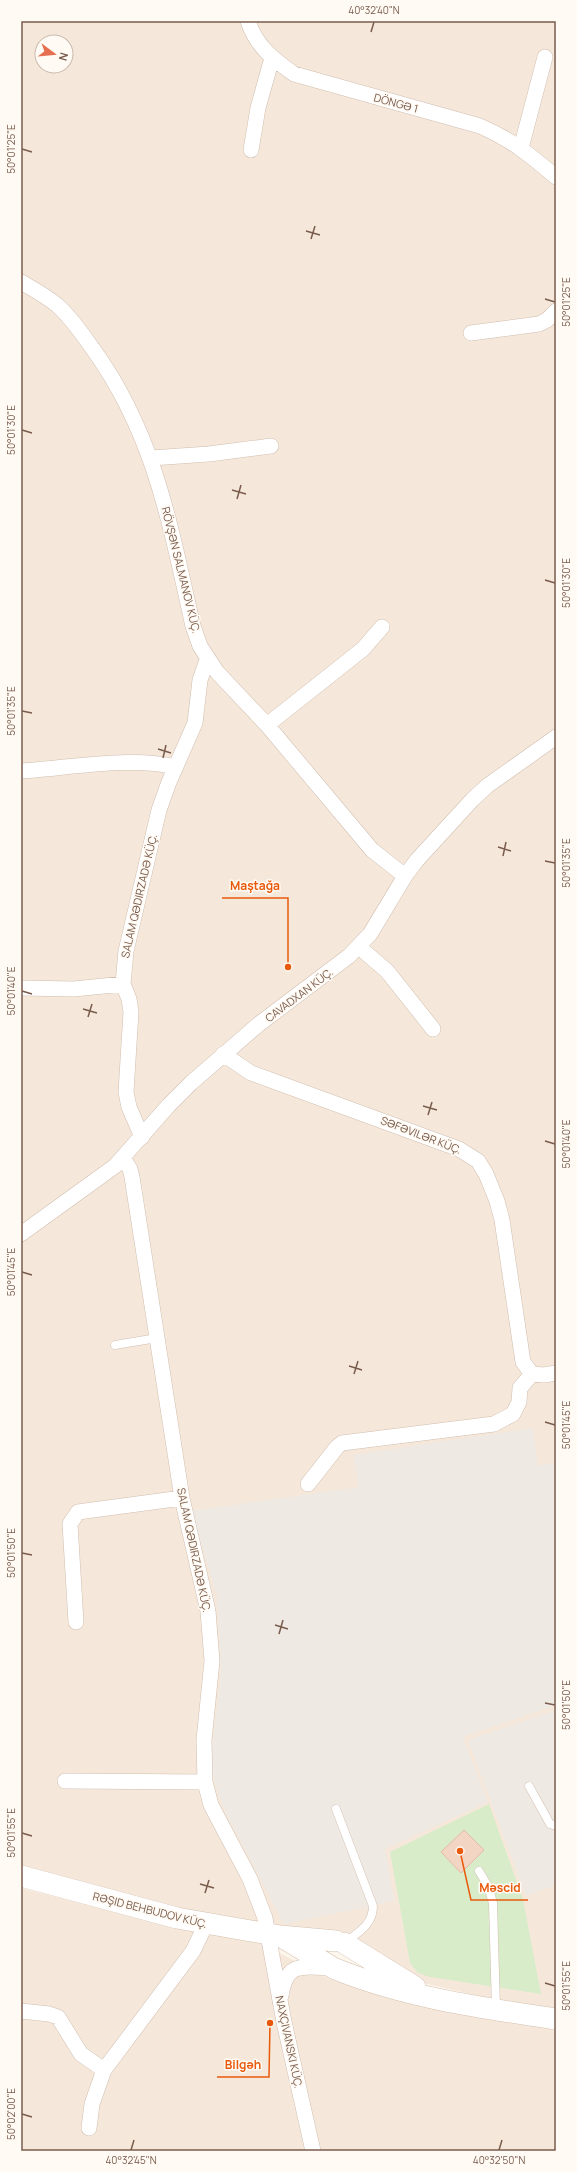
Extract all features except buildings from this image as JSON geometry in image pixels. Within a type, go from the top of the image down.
[{"type":"street","name":"DÖNGƏ 1","points":[[248,21],[251,31],[260,45],[272,58],[294,74],[310,80],[480,126],[506,138],[522,148],[556,177]]},
{"type":"street","points":[[522,148],[545,57]]},
{"type":"street","points":[[251,150],[258,108],[272,58]]},
{"type":"street","name":"RÖVŞƏN SALMANOV KÜÇ.","points":[[21,282],[57,305],[79,329],[121,394],[151,458],[162,492],[193,626],[207,660],[268,725],[372,850],[405,876]]},
{"type":"street","points":[[471,333],[539,324],[547,320],[556,311]]},
{"type":"street","points":[[151,458],[209,454],[271,446]]},
{"type":"street","points":[[268,725],[363,649],[382,627]]},
{"type":"street","name":"SALAM QƏDIRZADƏ KÜÇ.","points":[[142,1137],[131,1112],[126,1092],[131,1012],[129,999],[123,984],[126,951],[159,810],[195,723],[200,680],[207,660]]},
{"type":"street","name":"CAVADXAN KÜÇ.","points":[[21,1234],[123,1158],[169,1105],[223,1054],[359,947],[370,934],[405,876],[487,786],[556,737]]},
{"type":"street","points":[[21,771],[137,762],[159,763],[176,767]]},
{"type":"street","points":[[359,947],[387,971],[434,1029]]},
{"type":"street","points":[[21,988],[74,989],[123,984]]},
{"type":"street","name":"SƏFƏVILƏR KÜÇ.","points":[[223,1054],[251,1073],[459,1149],[478,1161],[486,1174],[502,1220],[523,1362],[532,1374]]},
{"type":"street","name":"SALAM QƏDIRZADƏ KÜÇ.","points":[[123,1158],[130,1169],[132,1177],[182,1498],[187,1524],[202,1579],[211,1636],[211,1681],[204,1740],[205,1782],[211,1805],[250,1879],[265,1918],[274,1935],[280,2003],[313,2151]]},
{"type":"street","points":[[308,1484],[336,1447],[342,1443],[494,1424],[513,1414],[519,1402],[520,1388],[532,1374],[544,1375],[556,1373]]},
{"type":"street","points":[[76,1622],[70,1524],[73,1516],[78,1512],[182,1498]]},
{"type":"street","points":[[65,1781],[205,1782]]},
{"type":"street","name":"RƏŞID BEHBUDOV KÜÇ.","points":[[21,1876],[206,1924],[274,1935],[340,1942]]},
{"type":"street","points":[[89,2128],[92,2104],[104,2070],[193,1952],[206,1924]]},
{"type":"street","points":[[274,1935],[332,1967],[365,1980],[496,2010],[556,2019]]},
{"type":"street","points":[[280,2003],[283,1982],[293,1969],[304,1967],[342,1967],[348,1962],[350,1950],[340,1942]]},
{"type":"street","points":[[340,1942],[432,1996]]},
{"type":"street","points":[[21,2011],[49,2014],[58,2017],[81,2054],[104,2070]]},
{"type":"lane","points":[[115,1345],[157,1338]]},
{"type":"lane","points":[[529,1786],[550,1824],[556,1826]]},
{"type":"lane","points":[[336,1809],[373,1906],[373,1914],[369,1923],[340,1942]]},
{"type":"lane","points":[[479,1871],[488,1886],[493,1903],[496,2010]]},
{"type":"shaded area","points":[[21,21],[556,21],[556,2010],[484,1997],[427,1984],[405,1973],[367,1947],[212,1918],[21,1869]]},
{"type":"shaded area","points":[[533,1428],[538,1466],[556,1463],[556,1705],[463,1737],[488,1802],[385,1849],[394,1901],[284,1924],[225,1812],[214,1781],[211,1757],[221,1672],[217,1597],[192,1511],[359,1487],[353,1455]]},
{"type":"shaded area","points":[[556,1710],[556,1885],[526,1896],[468,1740]]},
{"type":"shaded area","points":[[21,1888],[167,1926],[255,1940],[327,1978],[349,1985],[556,2028],[556,2151],[21,2151]]},
{"type":"green space","points":[[489,1804],[523,1899],[541,1994],[430,1977],[418,1973],[410,1963],[390,1852]]},
{"type":"place","name":"Maştağa","points":[[288,967]]},
{"type":"place","name":"Məscid","points":[[460,1851]]},
{"type":"place","name":"Bilgəh","points":[[270,2023]]}]
